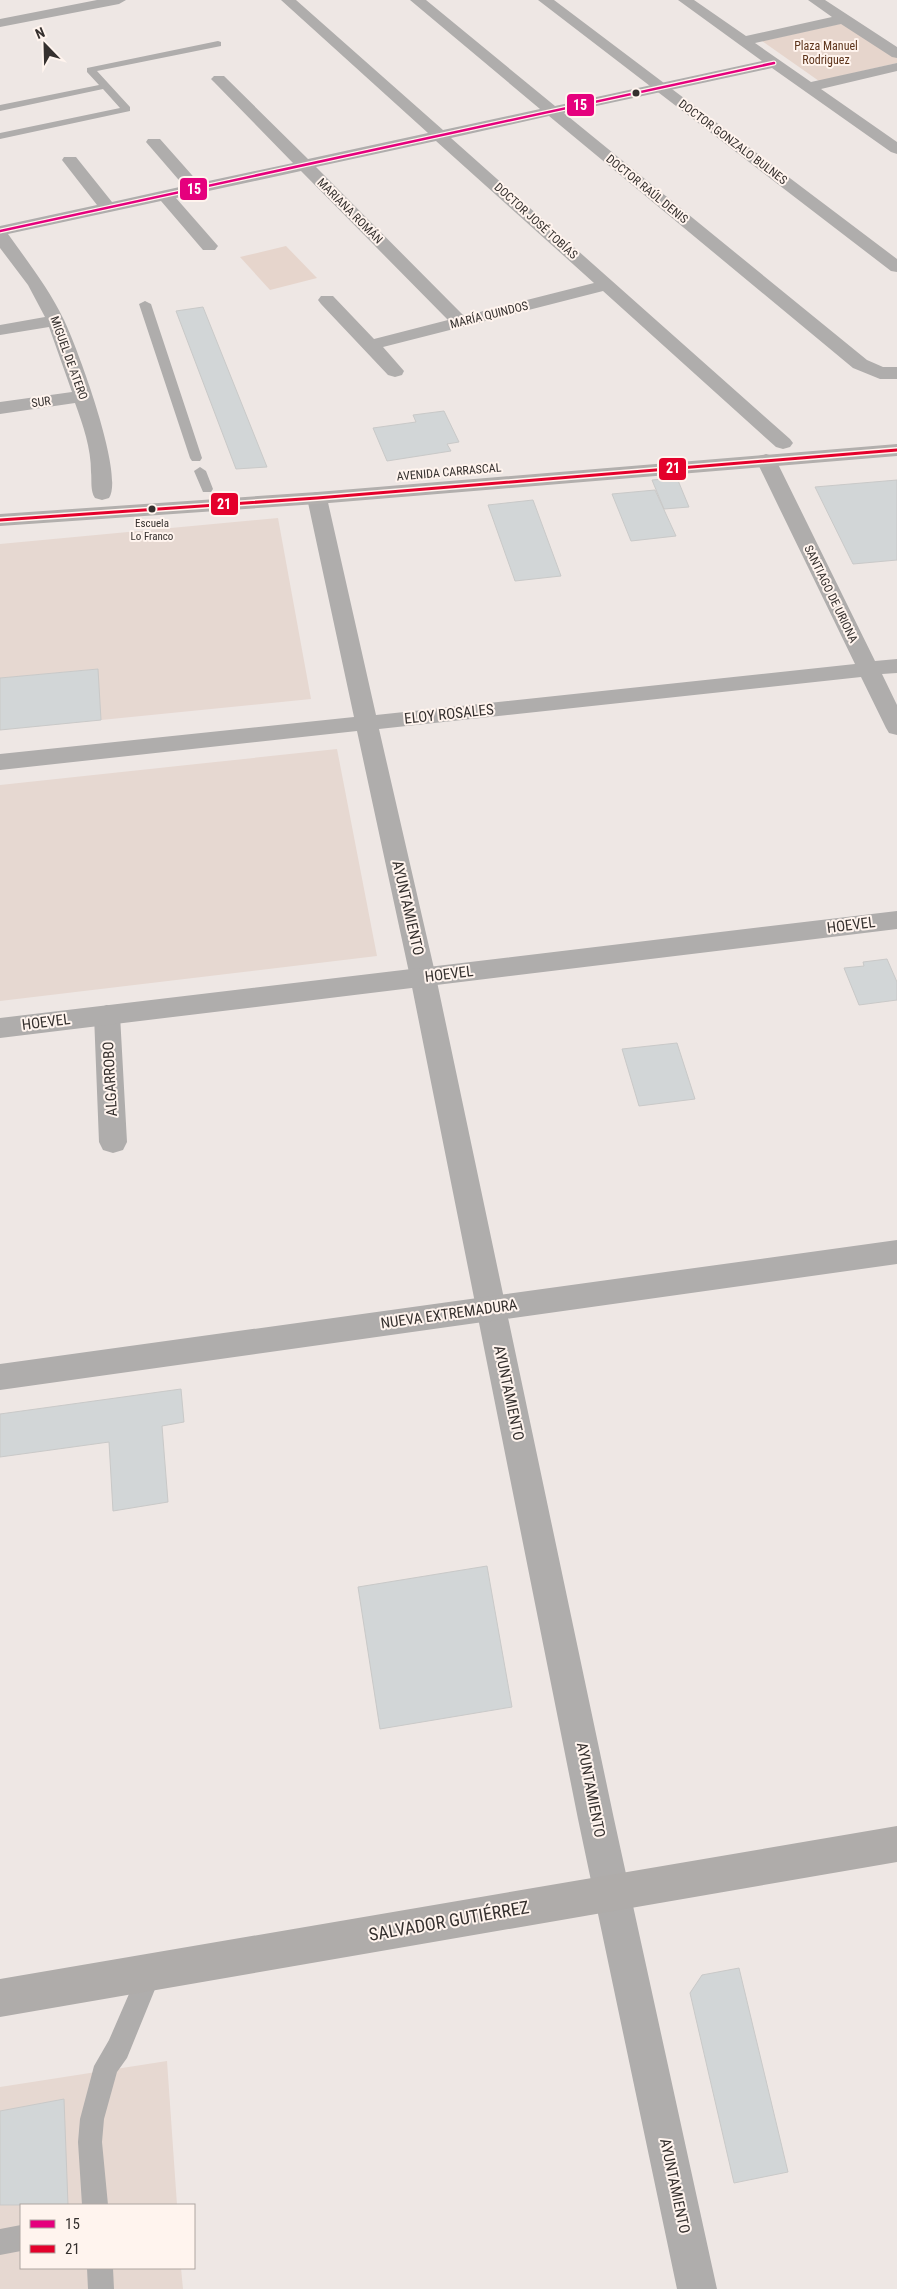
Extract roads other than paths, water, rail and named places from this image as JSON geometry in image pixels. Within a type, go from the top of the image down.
[{"type":"main road","name":"AVENIDA CARRASCAL","points":[[162,490],[203,480],[396,477],[783,443],[897,435]]},
{"type":"main road","name":"AVENIDA CARRASCAL","points":[[0,520],[317,498],[897,450]]},
{"type":"main road","name":"SALVADOR GUTIÉRREZ","points":[[0,1998],[897,1844]]},
{"type":"street","points":[[0,23],[91,3],[119,0]]},
{"type":"street","name":"DOCTOR JOSÉ TOBÍAS","points":[[288,0],[783,443]]},
{"type":"street","name":"DOCTOR RAÚL DENIS","points":[[417,0],[860,364],[888,373]]},
{"type":"street","name":"DOCTOR GONZALO BULNES","points":[[545,0],[897,267]]},
{"type":"street","points":[[685,0],[897,148]]},
{"type":"street","points":[[814,0],[897,54]]},
{"type":"street","points":[[743,41],[844,19]]},
{"type":"street","points":[[877,41],[897,36]]},
{"type":"street","points":[[0,231],[774,63]]},
{"type":"street","points":[[809,87],[897,67]]},
{"type":"street","name":"MARIANA ROMÁN","points":[[219,79],[455,317]]},
{"type":"street","points":[[154,142],[196,189]]},
{"type":"street","points":[[70,160],[108,208]]},
{"type":"street","points":[[165,196],[209,246]]},
{"type":"street","name":"MIGUEL DE ATERO","points":[[0,236],[36,284],[56,321],[100,452],[102,494]]},
{"type":"street","name":"MARÍA QUINDOS","points":[[365,340],[601,280]]},
{"type":"street","points":[[327,300],[395,371]]},
{"type":"street","points":[[0,330],[56,321]]},
{"type":"street","name":"SUR","points":[[0,408],[82,396]]},
{"type":"street","name":"SANTIAGO DE URIONA","points":[[766,460],[897,728]]},
{"type":"street","name":"AYUNTAMIENTO","points":[[317,498],[424,977],[612,1893],[697,2289]]},
{"type":"street","name":"ELOY ROSALES","points":[[0,762],[897,666]]},
{"type":"street","name":"HOEVEL","points":[[0,1028],[897,920]]},
{"type":"street","name":"ALGARROBO","points":[[107,1015],[113,1142]]},
{"type":"street","name":"NUEVA EXTREMADURA","points":[[0,1376],[897,1252]]},
{"type":"lane","points":[[0,136],[127,109],[90,70],[218,44]]},
{"type":"lane","points":[[0,108],[106,86]]},
{"type":"lane","points":[[145,304],[196,458]]},
{"type":"lane","points":[[95,2204],[90,2142],[92,2119],[106,2066],[118,2049],[150,1972]]},
{"type":"lane","points":[[0,2242],[20,2238]]},
{"type":"lane","points":[[100,2269],[101,2289]]},
{"type":"place","name":"Escuela Lo Franco","points":[[152,509]]},
{"type":"park label","name":"Plaza Manuel Rodriguez","points":[[826,53]]}]
